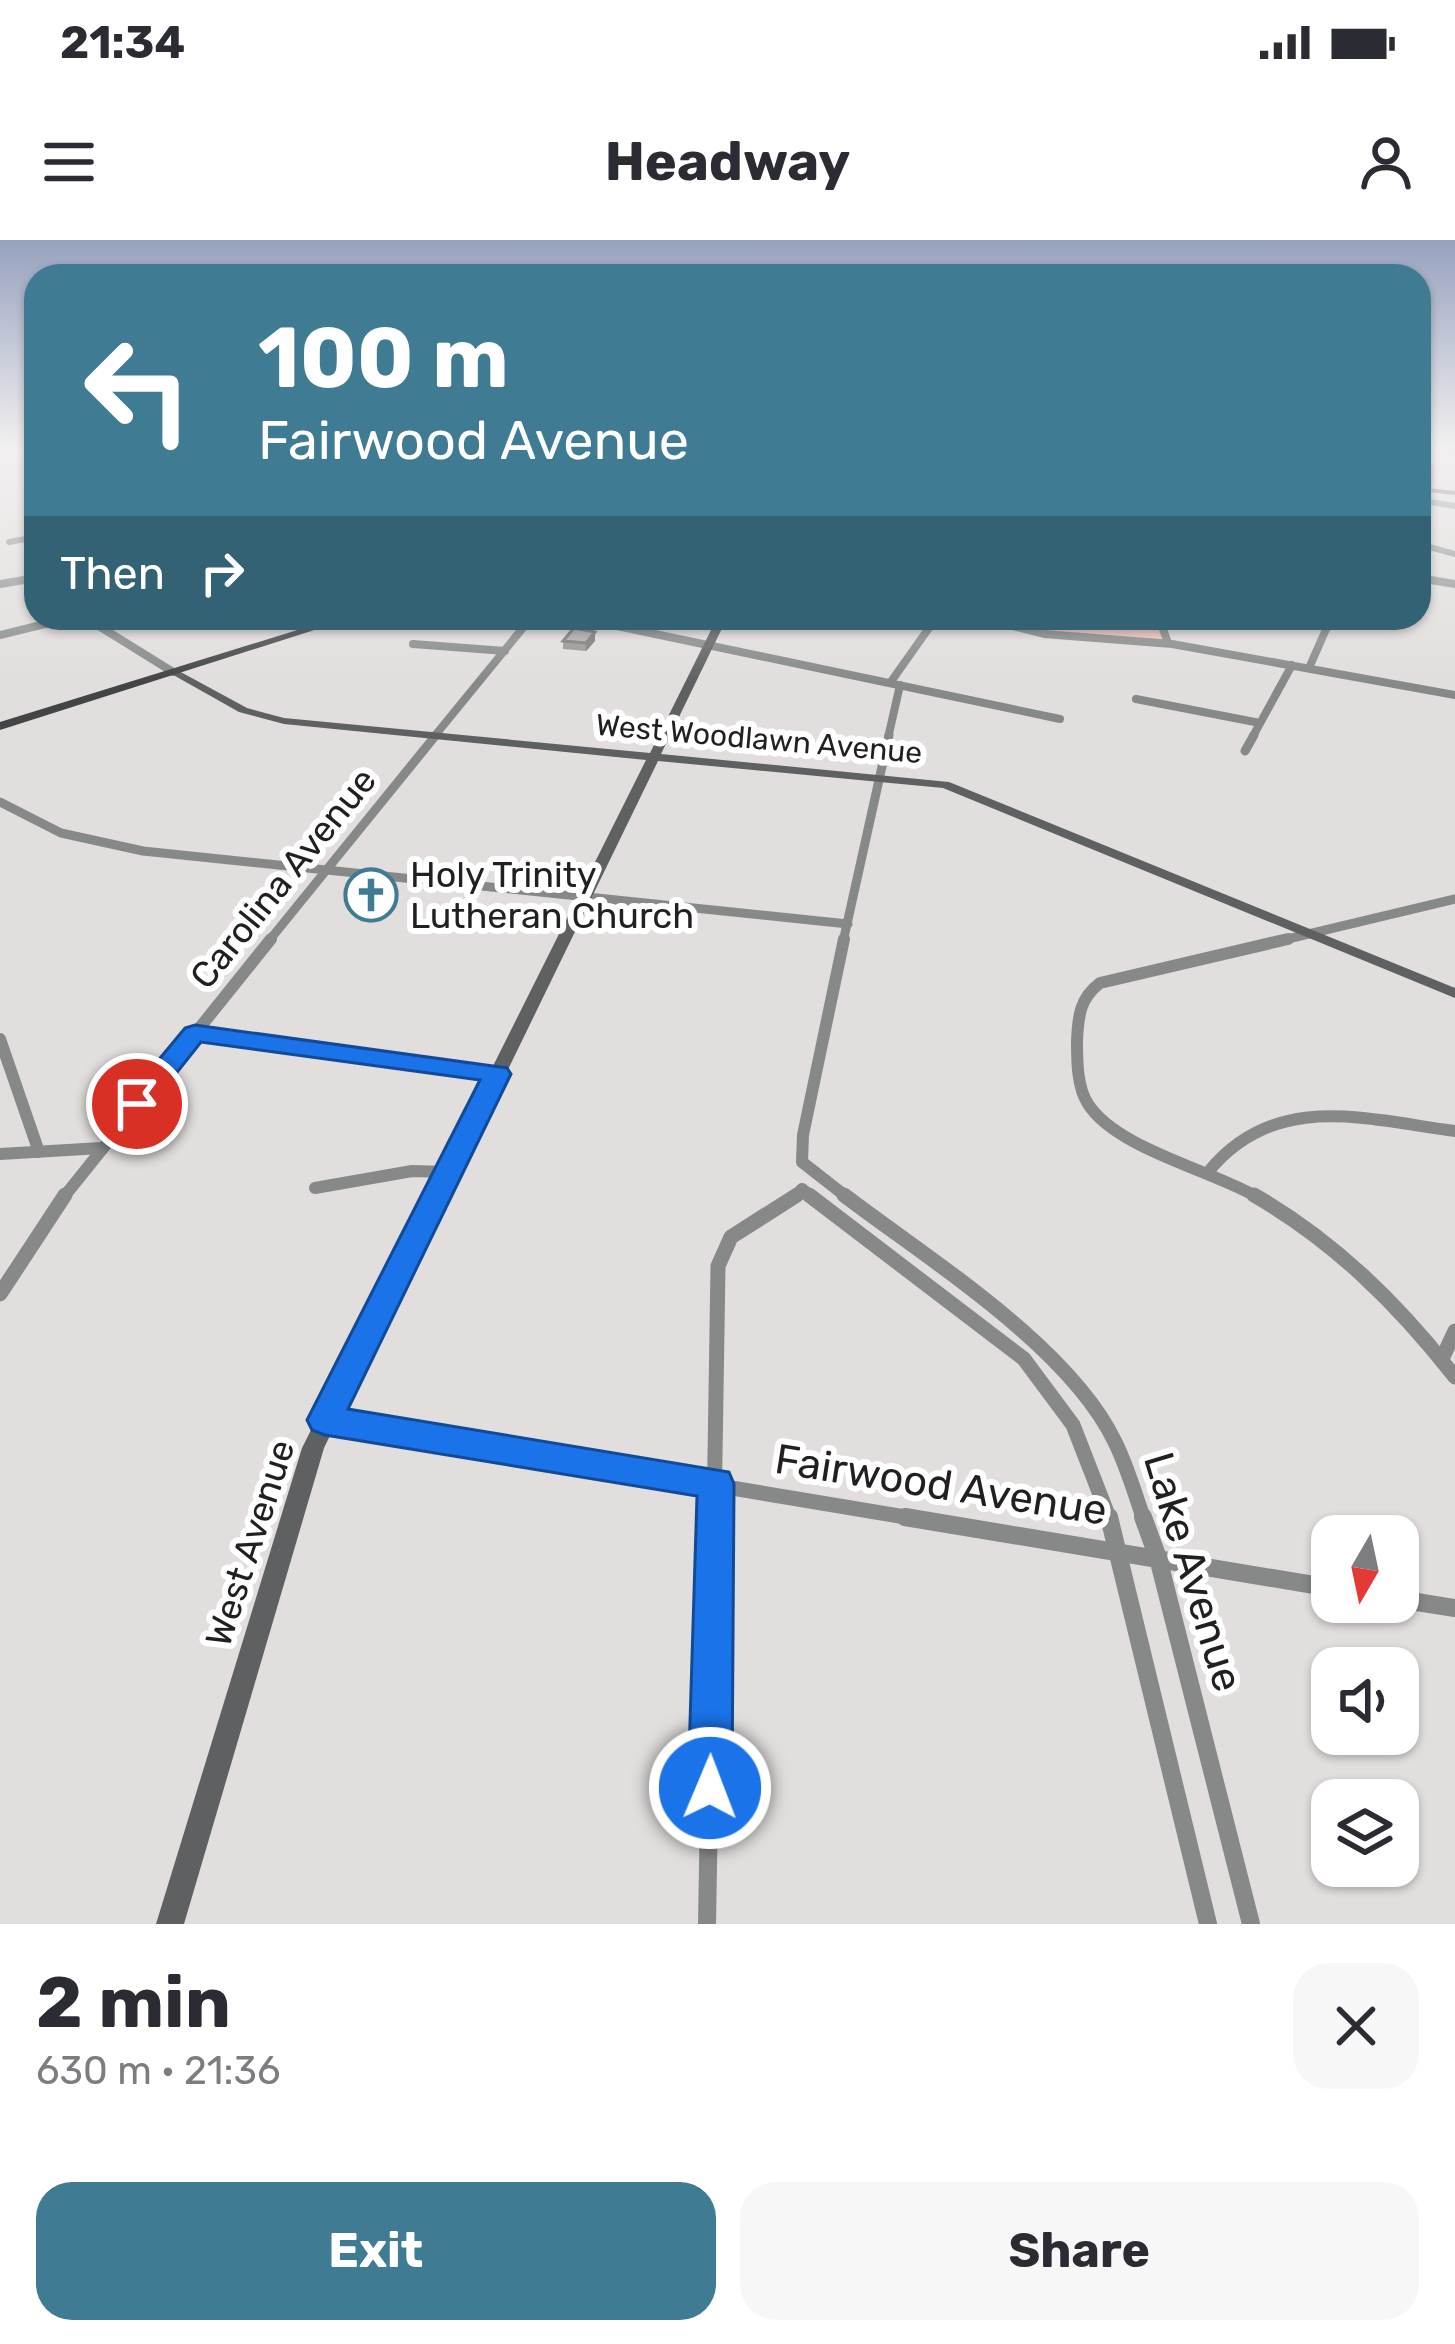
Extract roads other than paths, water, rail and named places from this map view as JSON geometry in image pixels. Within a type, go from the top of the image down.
[{"type":"main road","points":[[0,726],[308,630]]},
{"type":"street","points":[[9,542],[24,539]]},
{"type":"street","points":[[1432,547],[1455,555]]},
{"type":"street","points":[[1432,547],[1455,555]]},
{"type":"street","points":[[105,630],[173,672]]},
{"type":"street","name":"Carolina Avenue","points":[[0,1294],[101,1148],[522,630]]},
{"type":"street","points":[[637,630],[1060,718]]},
{"type":"street","name":"West Avenue","points":[[170,1924],[290,1510],[325,1420],[716,630]]},
{"type":"street","points":[[707,1924],[720,1255],[741,1226],[786,1205],[802,1189],[802,1135],[881,776],[895,684],[929,630]]},
{"type":"street","points":[[1028,630],[1168,643],[1453,694],[1455,682]]},
{"type":"street","points":[[1163,630],[1168,643]]},
{"type":"street","points":[[1309,668],[1326,630]]},
{"type":"street","points":[[413,644],[505,651]]},
{"type":"street","points":[[1245,752],[1292,665]]},
{"type":"street","name":"West Woodlawn Avenue","points":[[173,672],[262,717],[881,776],[968,792],[1455,993]]},
{"type":"street","points":[[1136,699],[1260,723]]},
{"type":"street","points":[[2,806],[61,833],[143,851],[848,923]]},
{"type":"street","points":[[1455,899],[1100,983],[1083,999],[1078,1080],[1084,1102],[1122,1133],[1275,1207],[1336,1250],[1395,1305],[1455,1377]]},
{"type":"street","points":[[195,1034],[497,1074]]},
{"type":"street","points":[[0,1039],[39,1152]]},
{"type":"street","points":[[1209,1172],[1240,1133],[1281,1119],[1346,1119],[1455,1131]]},
{"type":"street","points":[[0,1154],[101,1148]]},
{"type":"street","name":"Lake Avenue","points":[[802,1162],[994,1310],[1068,1375],[1101,1417],[1127,1465],[1158,1558],[1251,1924]]},
{"type":"street","points":[[315,1187],[412,1171],[448,1172]]},
{"type":"street","name":"Lake Avenue","points":[[802,1189],[1035,1371],[1060,1402],[1089,1456],[1118,1550],[1208,1924]]},
{"type":"street","points":[[1442,1359],[1455,1330]]},
{"type":"street","name":"Fairwood Avenue","points":[[325,1420],[1311,1584]]},
{"type":"street","points":[[1419,1602],[1455,1608]]},
{"type":"place","name":"Holy Trinity Lutheran Church","points":[[371,895]]}]
